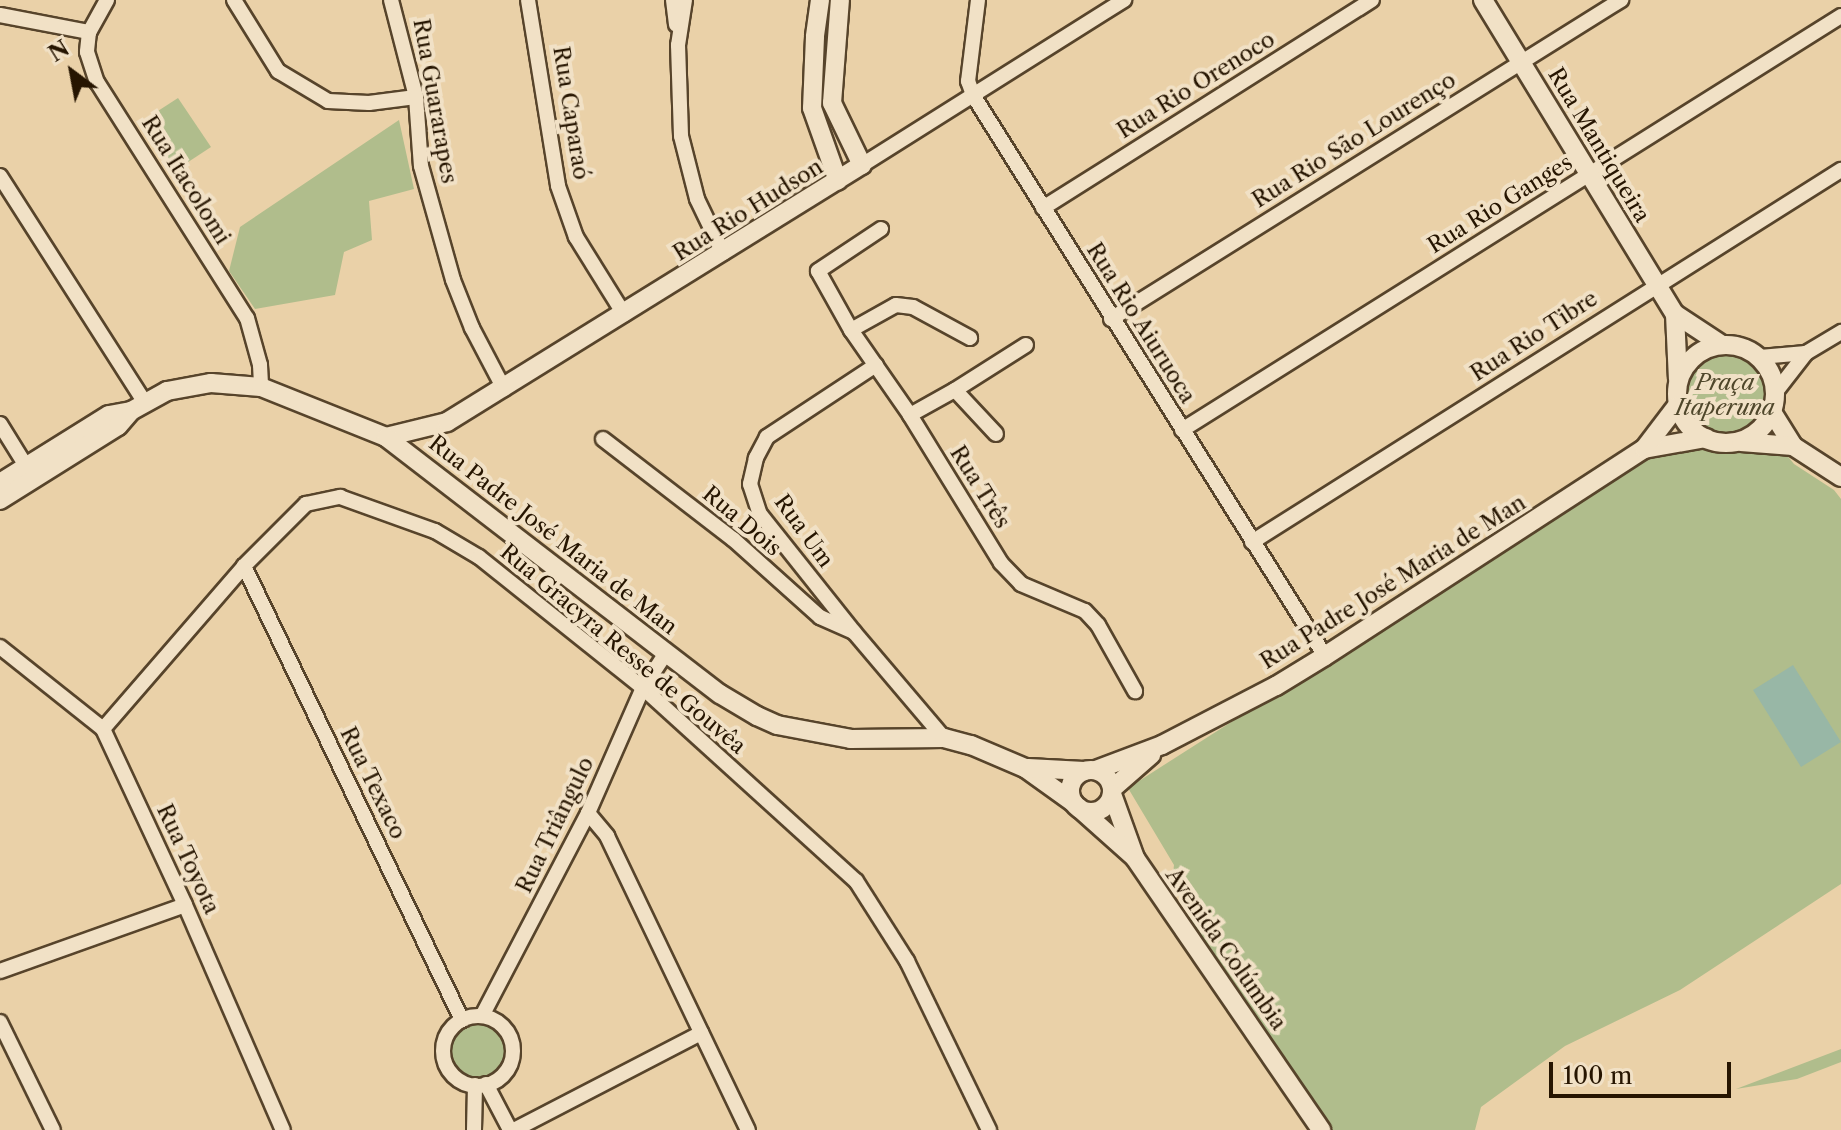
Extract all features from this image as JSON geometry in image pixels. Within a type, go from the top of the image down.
[{"type":"street","points":[[0,15],[89,32],[107,0]]},
{"type":"street","points":[[234,0],[278,71],[328,101],[369,103],[416,97]]},
{"type":"street","name":"Rua Guararapes","points":[[391,0],[416,97],[421,166],[453,280],[472,328],[504,389]]},
{"type":"street","name":"Rua Caparaó","points":[[528,0],[558,186],[576,237],[624,314]]},
{"type":"street","points":[[673,0],[681,136],[686,166],[697,199],[723,253]]},
{"type":"street","points":[[678,45],[685,0]]},
{"type":"street","points":[[820,0],[812,108],[838,181]]},
{"type":"street","points":[[840,0],[832,103],[862,165]]},
{"type":"street","name":"Rua Rio Aiuruoca","points":[[978,0],[968,81],[973,95],[1325,656]]},
{"type":"street","name":"Rua Rio Hudson","points":[[386,437],[447,422],[504,389],[1124,0]]},
{"type":"street","name":"Rua Rio Orenoco","points":[[1043,208],[1372,0]]},
{"type":"street","name":"Rua Mantiqueira","points":[[1483,0],[1675,314],[1722,345]]},
{"type":"street","name":"Rua Rio São Lourenço","points":[[1111,319],[1621,0]]},
{"type":"street","name":"Rua Rio Ganges","points":[[1182,430],[1841,16]]},
{"type":"street","name":"Rua Itacolomi","points":[[89,32],[87,52],[97,82],[247,318],[260,365],[261,387]]},
{"type":"street","name":"Rua Rio Tibre","points":[[1252,542],[1841,170]]},
{"type":"street","points":[[0,177],[138,407]]},
{"type":"street","name":"Rua Três","points":[[881,229],[818,271],[851,330],[910,415],[1001,563],[1021,584],[1085,611],[1098,625],[1135,691]]},
{"type":"street","points":[[851,330],[896,305],[913,307],[970,338]]},
{"type":"street","points":[[1675,314],[1676,407],[1686,423],[1706,438],[1793,446]]},
{"type":"street","points":[[1775,393],[1806,353],[1841,332]]},
{"type":"street","points":[[910,415],[1026,345]]},
{"type":"street","points":[[1678,380],[1692,360],[1722,345],[1752,351],[1760,357],[1775,379],[1772,412],[1757,434],[1741,442]]},
{"type":"street","points":[[1760,357],[1806,353]]},
{"type":"street","name":"Rua Um","points":[[876,365],[767,437],[756,458],[750,484],[760,514],[944,738]]},
{"type":"street","name":"Rua Padre José Maria de Man","points":[[0,483],[30,473],[118,426],[138,407],[167,391],[230,383],[261,387],[386,437],[720,694],[777,725],[851,739],[944,738]]},
{"type":"street","points":[[955,390],[996,434]]},
{"type":"street","name":"Rua Padre José Maria de Man","points":[[1025,768],[1090,770],[1162,745],[1325,656],[1644,449],[1676,407]]},
{"type":"street","points":[[1772,412],[1793,446],[1841,477]]},
{"type":"street","points":[[0,424],[30,473]]},
{"type":"street","name":"Rua Padre José Maria de Man","points":[[1644,449],[1706,438]]},
{"type":"street","name":"Rua Dois","points":[[603,439],[733,539],[820,617],[854,632]]},
{"type":"street","name":"Rua Padre José Maria de Man","points":[[0,500],[30,473]]},
{"type":"street","name":"Rua Gracyra Resse de Gouvêa","points":[[103,729],[244,566],[306,504],[340,497],[435,531],[479,557],[643,688],[856,881],[907,961],[989,1130]]},
{"type":"street","name":"Rua Texaco","points":[[244,566],[462,1020]]},
{"type":"street","name":"Rua Toyota","points":[[0,647],[103,729],[185,905],[283,1130]]},
{"type":"street","name":"Rua Triângulo","points":[[482,1016],[588,813],[643,688],[666,653]]},
{"type":"street","points":[[944,738],[996,753],[1025,768],[1076,805],[1097,811],[1112,792]]},
{"type":"street","name":"Rua Padre José Maria de Man","points":[[1112,792],[1162,745]]},
{"type":"street","points":[[1076,805],[1071,785],[1090,770],[1106,775],[1135,858]]},
{"type":"street","name":"Avenida Colúmbia","points":[[1076,805],[1135,858],[1321,1130]]},
{"type":"street","points":[[588,813],[607,836],[748,1130]]},
{"type":"street","points":[[0,971],[185,905]]},
{"type":"street","points":[[481,1085],[504,1073],[512,1054],[512,1043],[502,1025],[482,1016],[462,1020],[446,1036],[444,1058],[455,1077],[481,1085],[512,1130],[701,1033]]},
{"type":"street","points":[[0,1022],[53,1130]]},
{"type":"street","points":[[474,1130],[481,1085]]},
{"type":"green space","points":[[178,98],[211,147],[176,170],[144,120]]},
{"type":"green space","points":[[399,120],[414,189],[369,201],[372,240],[344,252],[335,295],[255,309],[229,271],[240,227]]},
{"type":"green space","name":"Praça Itaperuna","points":[[1725,352],[1741,355],[1755,364],[1764,378],[1767,394],[1764,410],[1755,424],[1741,433],[1725,436],[1709,433],[1695,424],[1686,410],[1683,394],[1686,378],[1695,364],[1709,355]]},
{"type":"green space","points":[[1702,443],[1763,453],[1785,453],[1794,464],[1834,490],[1841,499],[1841,884],[1680,990],[1565,1046],[1481,1107],[1475,1130],[1326,1130],[1282,1053],[1196,933],[1172,881],[1174,865],[1128,788],[1644,458]]},
{"type":"green space","points":[[477,1023],[497,1031],[505,1051],[497,1071],[477,1079],[457,1071],[449,1051],[457,1031]]},
{"type":"green space","points":[[1841,1049],[1841,1062],[1797,1079],[1736,1089]]},
{"type":"shaded area","points":[[1793,665],[1841,742],[1801,767],[1753,690]]}]
